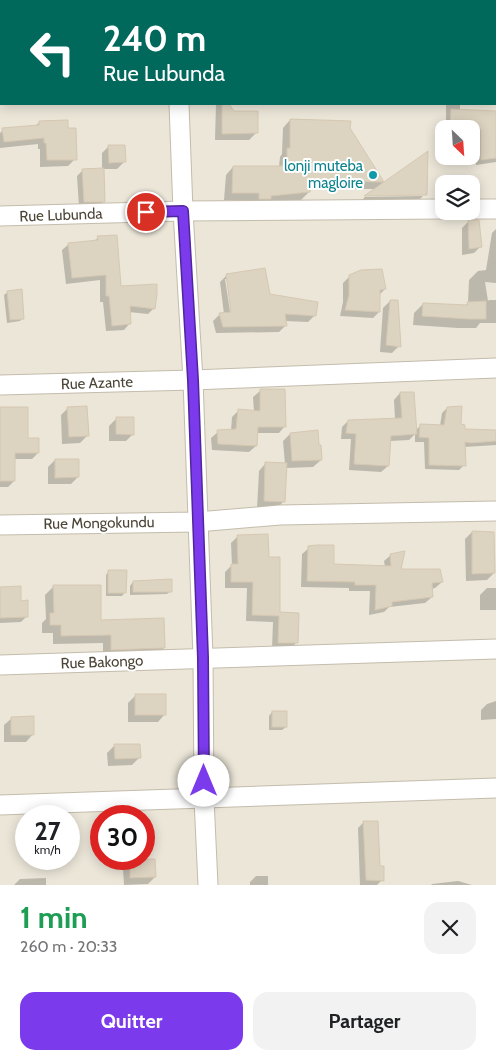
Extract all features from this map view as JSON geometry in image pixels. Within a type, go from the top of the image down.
[{"type":"street","points":[[179,105],[193,380],[203,658],[204,799],[208,885]]},
{"type":"street","points":[[480,208],[496,209]]},
{"type":"street","name":"Rue Lubunda","points":[[0,216],[183,211],[435,209]]},
{"type":"street","name":"Rue Azante","points":[[0,385],[193,380],[496,368]]},
{"type":"street","name":"Rue Mongokundu","points":[[0,525],[197,522],[280,515],[496,512]]},
{"type":"street","name":"Rue Bakongo","points":[[0,665],[496,649]]},
{"type":"street","points":[[0,805],[496,788]]},
{"type":"shaded area","points":[[0,105],[496,105],[496,885],[0,885]]},
{"type":"building","points":[[222,105],[230,105],[234,111],[258,111],[258,133],[222,134]]},
{"type":"building","points":[[451,109],[496,111],[496,158],[481,160],[480,120],[450,120]]},
{"type":"building","points":[[290,119],[351,121],[350,128],[384,182],[312,181],[310,192],[271,196],[271,199],[259,199],[259,193],[232,193],[233,166],[287,166],[287,148],[290,148]]},
{"type":"building","points":[[68,120],[68,128],[76,128],[77,160],[47,160],[44,138],[4,142],[2,128],[39,125],[39,121]]},
{"type":"building","points":[[108,145],[125,145],[126,162],[109,163]]},
{"type":"building","points":[[428,151],[427,195],[364,196]]},
{"type":"building","points":[[104,168],[105,202],[84,202],[82,169]]},
{"type":"building","points":[[468,220],[479,220],[482,247],[469,249]]},
{"type":"building","points":[[117,235],[121,286],[157,284],[157,294],[155,309],[130,306],[131,324],[112,326],[109,296],[106,296],[106,275],[72,278],[68,243],[98,240],[97,236]]},
{"type":"building","points":[[265,268],[270,294],[318,302],[316,316],[285,314],[287,326],[223,327],[219,313],[231,312],[226,274]]},
{"type":"building","points":[[382,269],[386,289],[380,290],[380,312],[345,310],[349,295],[349,275],[361,270]]},
{"type":"building","points":[[22,289],[24,319],[10,320],[7,291]]},
{"type":"building","points":[[390,300],[398,300],[401,347],[386,345]]},
{"type":"building","points":[[486,301],[486,319],[422,316],[423,303],[468,305],[467,302]]},
{"type":"building","points":[[260,389],[285,389],[286,427],[258,427],[257,446],[218,444],[217,430],[236,429],[238,409],[260,411]]},
{"type":"building","points":[[400,392],[414,392],[417,434],[391,436],[389,466],[354,464],[356,434],[346,433],[348,420],[402,418]]},
{"type":"building","points":[[87,406],[89,436],[69,437],[67,407]]},
{"type":"building","points":[[462,406],[461,424],[465,425],[465,429],[496,430],[496,441],[465,442],[466,466],[429,465],[429,438],[419,437],[420,424],[444,425],[447,407]]},
{"type":"building","points":[[0,407],[28,407],[28,438],[39,438],[39,453],[15,453],[15,481],[0,481]]},
{"type":"building","points":[[116,417],[134,417],[134,435],[116,434]]},
{"type":"building","points":[[318,430],[322,460],[292,461],[290,433]]},
{"type":"building","points":[[55,459],[79,459],[79,477],[55,478]]},
{"type":"building","points":[[265,462],[287,463],[285,502],[264,501]]},
{"type":"building","points":[[472,531],[494,532],[495,573],[472,574]]},
{"type":"building","points":[[268,534],[269,557],[280,557],[280,612],[299,613],[298,643],[278,643],[279,616],[252,615],[253,582],[231,582],[231,564],[238,564],[237,535]]},
{"type":"building","points":[[334,545],[334,564],[391,566],[390,554],[405,551],[401,569],[440,569],[443,582],[432,583],[433,597],[392,602],[392,606],[375,610],[376,585],[355,585],[355,582],[307,581],[308,546]]},
{"type":"building","points":[[108,570],[127,570],[126,593],[108,593]]},
{"type":"building","points":[[172,579],[172,592],[133,592],[133,581]]},
{"type":"building","points":[[53,585],[101,585],[101,620],[164,618],[165,648],[111,650],[111,635],[61,636],[61,625],[50,625],[50,613],[54,613]]},
{"type":"building","points":[[21,586],[21,601],[28,600],[28,617],[0,618],[0,587]]},
{"type":"building","points":[[135,694],[166,694],[166,715],[135,715]]},
{"type":"building","points":[[272,711],[287,711],[287,727],[272,727]]},
{"type":"building","points":[[34,716],[34,735],[11,735],[11,717]]},
{"type":"building","points":[[114,744],[140,744],[141,758],[115,759]]},
{"type":"building","points":[[363,821],[378,821],[380,866],[384,866],[384,881],[366,880]]},
{"type":"building","points":[[155,859],[156,877],[130,878],[130,870],[155,870]]},
{"type":"place","name":"lonji muteba magloire","points":[[373,175]]},
{"type":"route","points":[[146,212],[183,211],[193,380],[203,658],[204,781]]}]
